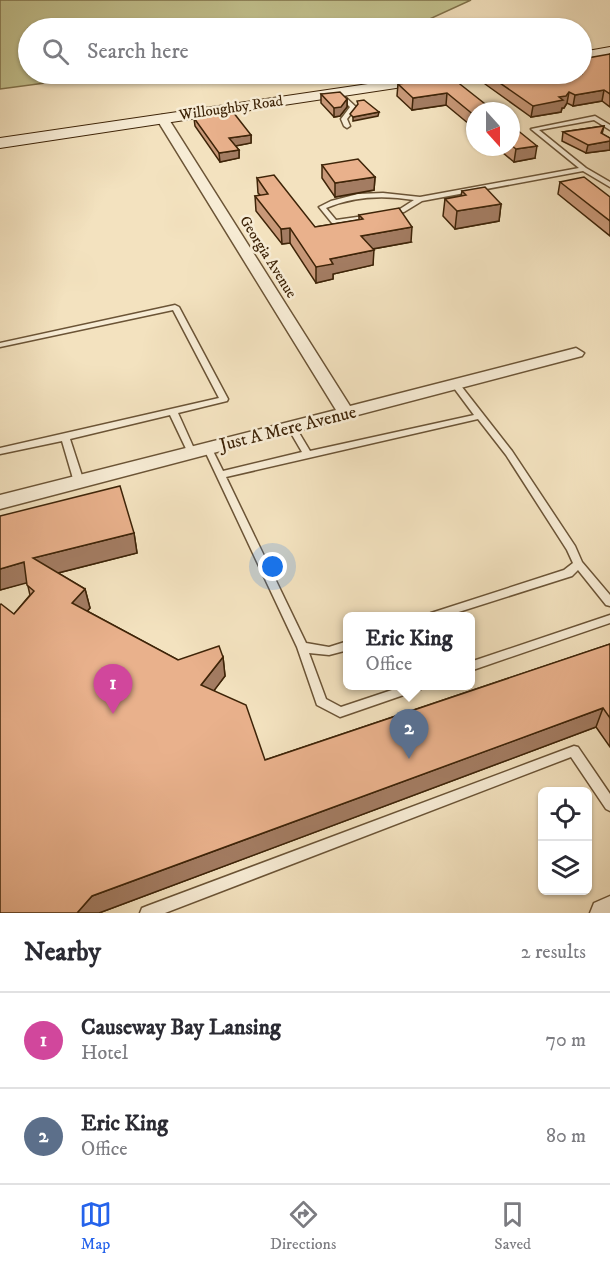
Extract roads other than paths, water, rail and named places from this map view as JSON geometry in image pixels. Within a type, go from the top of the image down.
[{"type":"street","points":[[592,54],[610,51]]},
{"type":"street","name":"Willoughby Road","points":[[0,143],[393,84]]},
{"type":"street","name":"Georgia Avenue","points":[[162,118],[347,414]]},
{"type":"street","name":"Just A Mere Avenue","points":[[0,502],[576,353]]},
{"type":"street","points":[[604,913],[610,910]]},
{"type":"lane","points":[[338,92],[352,107],[344,119],[347,126]]},
{"type":"lane","points":[[610,128],[595,118],[534,129],[584,170],[610,185]]},
{"type":"lane","points":[[376,216],[334,222],[322,207],[331,203],[373,195],[395,194],[420,199],[584,170]]},
{"type":"lane","points":[[387,214],[402,211],[420,199]]},
{"type":"lane","points":[[0,345],[175,307],[224,399],[0,451]]},
{"type":"lane","points":[[455,384],[509,453],[571,549],[578,564],[610,602]]},
{"type":"lane","points":[[174,412],[200,451],[220,475],[302,648],[321,702],[340,712],[405,690]]},
{"type":"lane","points":[[220,475],[481,416]]},
{"type":"lane","points":[[292,428],[308,454]]},
{"type":"lane","points":[[65,437],[79,482]]},
{"type":"lane","points":[[447,612],[568,573],[578,564]]},
{"type":"lane","points":[[475,666],[610,619]]},
{"type":"lane","points":[[302,648],[329,651],[343,647]]},
{"type":"lane","points":[[147,913],[574,751],[610,805]]},
{"type":"place","name":"Causeway Bay Lansing","points":[[113,714]]},
{"type":"place","name":"Eric King","points":[[409,759]]}]
